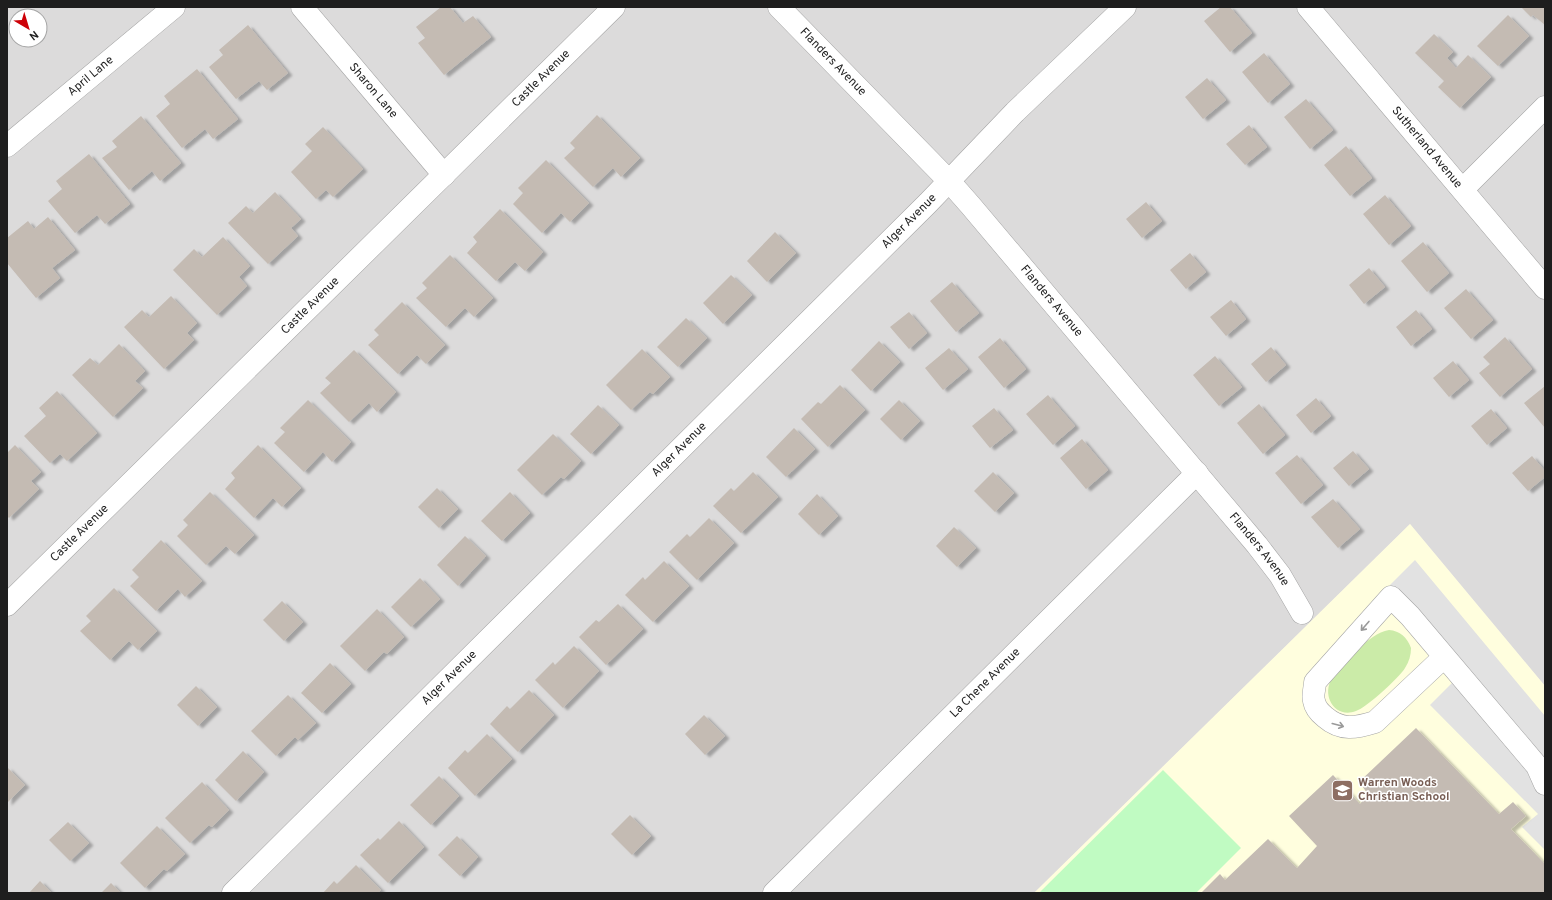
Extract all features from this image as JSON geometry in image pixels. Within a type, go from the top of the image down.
[{"type":"street","name":"April Lane","points":[[7,146],[174,7]]},
{"type":"street","name":"Sharon Lane","points":[[302,7],[444,175]]},
{"type":"street","name":"Castle Avenue","points":[[7,605],[614,7]]},
{"type":"street","name":"Flanders Avenue","points":[[779,7],[949,181],[1257,545],[1280,575],[1302,613]]},
{"type":"street","name":"Alger Avenue","points":[[233,893],[949,181],[1015,112],[1125,7]]},
{"type":"street","name":"Sutherland Avenue","points":[[1308,7],[1545,288]]},
{"type":"street","points":[[1462,189],[1545,107]]},
{"type":"street","name":"La Chene Avenue","points":[[774,893],[1197,473]]},
{"type":"street","points":[[1444,657],[1375,722],[1360,727],[1346,727],[1332,723],[1320,713],[1314,701],[1315,682],[1391,597],[1410,616],[1537,766],[1545,784]]},
{"type":"shaded area","points":[[7,7],[1545,7],[1545,686],[1410,524],[1034,893],[7,893]]},
{"type":"shaded area","name":"Warren Woods Christian School","points":[[1410,524],[1545,686],[1545,893],[1034,893]]},
{"type":"shaded area","points":[[1415,560],[1545,716],[1545,850],[1522,827],[1538,814],[1430,705],[1465,670],[1390,585]]},
{"type":"green space","points":[[1389,630],[1403,635],[1411,648],[1410,658],[1405,668],[1382,692],[1361,709],[1348,713],[1336,709],[1329,698],[1328,692],[1332,678],[1365,643],[1373,637]]},
{"type":"green space","points":[[1163,770],[1241,848],[1196,893],[1039,893]]},
{"type":"building","points":[[441,7],[450,7],[463,23],[473,16],[491,37],[444,75],[418,43],[425,38],[416,27]]},
{"type":"building","points":[[1221,7],[1230,7],[1252,33],[1230,52],[1204,21]]},
{"type":"building","points":[[1521,7],[1545,7],[1545,25],[1533,15],[1531,17]]},
{"type":"building","points":[[1508,15],[1529,36],[1498,66],[1477,46]]},
{"type":"building","points":[[248,25],[288,73],[267,90],[259,81],[236,99],[209,67],[223,55],[219,50]]},
{"type":"building","points":[[1434,34],[1453,52],[1447,58],[1456,68],[1468,55],[1491,77],[1460,108],[1438,87],[1444,81],[1415,53]]},
{"type":"building","points":[[1264,53],[1290,84],[1268,103],[1242,72]]},
{"type":"building","points":[[197,69],[238,119],[213,139],[205,129],[182,148],[156,116],[170,104],[164,96]]},
{"type":"building","points":[[1207,78],[1226,100],[1203,119],[1185,97]]},
{"type":"building","points":[[1306,99],[1333,130],[1310,149],[1284,117]]},
{"type":"building","points":[[597,115],[640,158],[621,177],[613,168],[593,187],[564,158],[575,148],[570,143]]},
{"type":"building","points":[[141,116],[181,163],[160,181],[152,171],[129,190],[102,158],[117,147],[112,141]]},
{"type":"building","points":[[1249,125],[1267,147],[1245,165],[1226,144]]},
{"type":"building","points":[[323,127],[363,169],[333,197],[326,190],[316,199],[291,172],[312,151],[305,144]]},
{"type":"building","points":[[1346,146],[1372,178],[1350,196],[1324,165]]},
{"type":"building","points":[[89,154],[130,204],[105,224],[97,215],[75,233],[48,201],[62,189],[56,181]]},
{"type":"building","points":[[546,160],[589,203],[570,222],[561,213],[542,233],[513,204],[523,193],[518,188]]},
{"type":"building","points":[[275,192],[301,219],[291,228],[298,236],[268,264],[228,223],[246,206],[253,213]]},
{"type":"building","points":[[1385,195],[1411,226],[1389,245],[1363,214]]},
{"type":"building","points":[[1146,202],[1162,221],[1142,238],[1126,219]]},
{"type":"building","points":[[500,209],[543,252],[525,271],[515,262],[496,281],[467,253],[477,242],[473,237]]},
{"type":"building","points":[[48,217],[75,250],[52,268],[60,278],[36,298],[7,263],[7,238],[28,221],[34,229]]},
{"type":"building","points":[[775,232],[796,253],[767,282],[747,261]]},
{"type":"building","points":[[223,237],[250,266],[239,277],[247,286],[217,315],[173,270],[194,249],[202,257]]},
{"type":"building","points":[[1423,242],[1449,273],[1427,292],[1401,261]]},
{"type":"building","points":[[1190,253],[1206,272],[1186,289],[1170,270]]},
{"type":"building","points":[[450,255],[493,298],[474,317],[465,308],[446,327],[416,298],[427,288],[422,283]]},
{"type":"building","points":[[1369,268],[1385,287],[1364,304],[1349,285]]},
{"type":"building","points":[[731,275],[752,295],[723,324],[703,303]]},
{"type":"building","points":[[952,282],[979,313],[956,332],[930,301]]},
{"type":"building","points":[[1466,289],[1493,320],[1471,339],[1444,308]]},
{"type":"building","points":[[171,296],[197,323],[187,333],[194,340],[164,369],[124,327],[142,310],[149,317]]},
{"type":"building","points":[[1231,300],[1246,319],[1226,336],[1210,317]]},
{"type":"building","points":[[402,302],[445,345],[426,364],[417,355],[398,374],[368,345],[379,335],[374,330]]},
{"type":"building","points":[[1416,310],[1432,329],[1411,346],[1396,327]]},
{"type":"building","points":[[909,312],[927,333],[909,349],[890,327]]},
{"type":"building","points":[[686,318],[707,338],[678,367],[657,347]]},
{"type":"building","points":[[1505,337],[1532,369],[1500,397],[1479,373],[1490,364],[1483,357]]},
{"type":"building","points":[[1000,338],[1026,369],[1004,388],[978,357]]},
{"type":"building","points":[[879,341],[900,362],[871,391],[851,370]]},
{"type":"building","points":[[119,344],[145,371],[135,381],[143,388],[113,417],[72,375],[90,358],[98,365]]},
{"type":"building","points":[[1271,347],[1286,365],[1266,382],[1251,364]]},
{"type":"building","points":[[949,348],[968,369],[943,390],[925,368]]},
{"type":"building","points":[[642,349],[670,377],[653,394],[650,392],[631,410],[606,385]]},
{"type":"building","points":[[354,350],[396,392],[377,412],[369,403],[349,422],[320,393],[331,383],[325,378]]},
{"type":"building","points":[[1215,356],[1242,387],[1219,406],[1193,375]]},
{"type":"building","points":[[1453,361],[1469,380],[1449,397],[1433,378]]},
{"type":"building","points":[[840,385],[865,410],[828,447],[801,419],[818,402],[821,404]]},
{"type":"building","points":[[1545,386],[1545,428],[1524,403]]},
{"type":"building","points":[[57,391],[97,433],[67,461],[60,454],[50,463],[24,436],[46,416],[39,408]]},
{"type":"building","points":[[1048,395],[1075,426],[1053,445],[1026,414]]},
{"type":"building","points":[[1316,398],[1331,416],[1311,433],[1296,415]]},
{"type":"building","points":[[308,400],[351,442],[332,462],[323,452],[304,472],[274,443],[285,432],[280,428]]},
{"type":"building","points":[[899,400],[920,421],[901,440],[880,419]]},
{"type":"building","points":[[1259,404],[1285,435],[1263,454],[1237,423]]},
{"type":"building","points":[[598,405],[619,425],[591,454],[570,434]]},
{"type":"building","points":[[994,408],[1013,430],[990,448],[972,426]]},
{"type":"building","points":[[1491,409],[1507,428],[1487,445],[1471,426]]},
{"type":"building","points":[[794,428],[815,449],[786,477],[766,457]]},
{"type":"building","points":[[553,434],[581,461],[564,479],[561,477],[542,495],[517,470]]},
{"type":"building","points":[[1082,439],[1108,470],[1086,489],[1060,458]]},
{"type":"building","points":[[15,445],[41,472],[31,481],[39,489],[9,518],[7,516],[7,453]]},
{"type":"building","points":[[258,445],[301,488],[282,507],[273,498],[254,518],[225,489],[235,478],[231,473]]},
{"type":"building","points":[[1353,451],[1369,469],[1349,486],[1333,468]]},
{"type":"building","points":[[1297,455],[1323,485],[1301,504],[1275,473]]},
{"type":"building","points":[[1532,456],[1545,471],[1545,477],[1528,491],[1512,473]]},
{"type":"building","points":[[753,472],[778,497],[741,533],[713,506],[731,488],[734,491]]},
{"type":"building","points":[[993,472],[1014,493],[995,512],[974,491]]},
{"type":"building","points":[[437,488],[458,509],[439,528],[418,507]]},
{"type":"building","points":[[210,492],[254,535],[235,554],[226,546],[206,565],[177,536],[188,525],[183,520]]},
{"type":"building","points":[[510,492],[530,513],[502,541],[481,521]]},
{"type":"building","points":[[817,494],[838,516],[819,535],[798,514]]},
{"type":"building","points":[[1333,499],[1360,529],[1338,548],[1311,517]]},
{"type":"building","points":[[709,518],[734,543],[697,580],[669,552],[687,534],[690,537]]},
{"type":"building","points":[[954,527],[976,548],[957,567],[936,546]]},
{"type":"building","points":[[465,536],[486,556],[458,586],[437,565]]},
{"type":"building","points":[[161,540],[202,581],[185,597],[178,589],[156,611],[130,586],[139,577],[132,570]]},
{"type":"building","points":[[664,561],[689,586],[653,622],[625,595],[643,577],[645,580]]},
{"type":"building","points":[[420,578],[440,599],[411,627],[391,607]]},
{"type":"building","points":[[114,588],[157,631],[138,650],[129,641],[110,660],[80,631],[91,621],[86,616]]},
{"type":"building","points":[[282,601],[303,622],[284,641],[263,620]]},
{"type":"building","points":[[618,604],[643,629],[606,665],[579,637],[596,620],[599,622]]},
{"type":"building","points":[[377,609],[404,637],[387,654],[384,652],[365,671],[340,646]]},
{"type":"building","points":[[574,646],[599,671],[563,708],[535,680],[553,662],[555,665]]},
{"type":"building","points":[[330,663],[351,684],[322,713],[301,693]]},
{"type":"building","points":[[196,686],[217,707],[198,726],[177,705]]},
{"type":"building","points":[[529,690],[554,715],[518,752],[490,724],[507,706],[510,709]]},
{"type":"building","points":[[288,695],[316,723],[298,740],[295,737],[276,756],[251,731]]},
{"type":"building","points":[[704,715],[725,736],[705,755],[685,734]]},
{"type":"building","points":[[1416,728],[1499,814],[1513,802],[1526,816],[1511,829],[1545,864],[1545,893],[1201,893],[1220,874],[1225,880],[1268,839],[1297,868],[1317,846],[1289,816],[1333,775],[1360,804],[1368,794],[1359,782]]},
{"type":"building","points":[[487,734],[512,759],[475,796],[448,768],[465,750],[468,753]]},
{"type":"building","points":[[243,751],[264,772],[236,801],[215,780]]},
{"type":"building","points":[[7,767],[25,785],[7,803]]},
{"type":"building","points":[[439,776],[459,796],[431,825],[410,805]]},
{"type":"building","points":[[202,782],[229,810],[212,827],[209,825],[190,843],[165,818]]},
{"type":"building","points":[[630,815],[651,836],[632,855],[611,834]]},
{"type":"building","points":[[399,821],[424,847],[388,883],[360,855],[378,838],[380,840]]},
{"type":"building","points":[[68,822],[89,843],[70,861],[49,840]]},
{"type":"building","points":[[157,826],[185,854],[167,871],[164,869],[145,888],[120,863]]},
{"type":"building","points":[[457,836],[478,857],[460,876],[438,855]]},
{"type":"building","points":[[356,865],[381,890],[378,893],[323,893],[334,881],[337,884]]},
{"type":"building","points":[[40,881],[52,893],[29,893]]},
{"type":"building","points":[[111,883],[121,893],[101,893]]},
{"type":"place","name":"Warren Woods Christian School","points":[[1342,790]]}]
